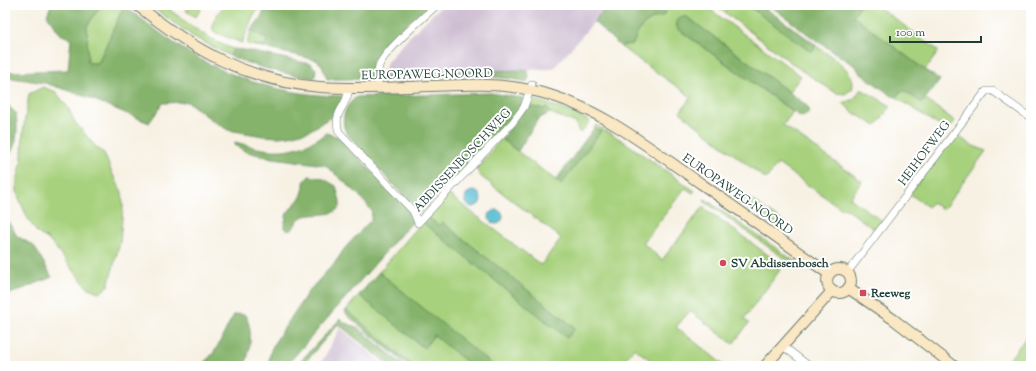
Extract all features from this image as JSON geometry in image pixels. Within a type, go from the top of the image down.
[{"type":"street","name":"EUROPAWEG-NOORD","points":[[137,5],[154,19],[212,56],[261,77],[292,84],[349,88],[466,84],[531,87],[599,116],[617,127],[667,160],[829,274]]},
{"type":"street","points":[[378,88],[379,66],[382,61],[395,45],[437,5]]},
{"type":"street","name":"ABDISSENBOSCHWEG","points":[[349,88],[348,95],[337,116],[336,124],[339,132],[413,211],[418,223],[513,122],[524,107],[531,87]]},
{"type":"street","name":"HEIHOFWEG","points":[[847,273],[986,91],[993,91],[1031,118]]},
{"type":"street","points":[[838,269],[847,273],[850,279],[848,288],[842,292],[829,288],[827,281],[831,271],[838,269]]},
{"type":"street","points":[[848,288],[954,366]]},
{"type":"street","points":[[765,366],[832,290]]},
{"type":"street","points":[[783,346],[809,366]]},
{"type":"shaded area","points":[[442,5],[607,5],[553,69],[414,73],[382,77],[387,62],[406,40]]},
{"type":"shaded area","points":[[340,328],[386,366],[317,366],[324,358]]},
{"type":"green space","points":[[51,5],[101,5],[87,26],[88,63],[98,63],[124,6],[182,49],[227,72],[283,90],[342,96],[343,100],[331,117],[309,131],[289,136],[263,136],[228,130],[188,102],[163,103],[149,123],[87,97],[45,83],[6,77],[10,72],[68,70],[71,39],[60,34],[47,15]]},
{"type":"green space","points":[[101,5],[124,6],[98,63],[87,63],[87,26]]},
{"type":"green space","points":[[149,5],[169,5],[170,10],[193,27],[217,42],[233,49],[230,56],[194,37]]},
{"type":"green space","points":[[190,5],[199,5],[202,7],[196,17],[186,11]]},
{"type":"green space","points":[[224,5],[234,5],[241,8],[242,5],[261,5],[253,16],[242,43],[214,32],[214,22]]},
{"type":"green space","points":[[267,5],[430,5],[399,30],[372,61],[371,79],[327,79],[322,65],[316,60],[252,45],[264,46],[267,42],[266,38],[251,30],[260,19]]},
{"type":"green space","points":[[607,5],[669,5],[663,16],[647,22],[640,29],[633,44],[624,45],[621,47],[594,22]]},
{"type":"green space","points":[[669,5],[704,5],[801,76],[789,92],[687,17],[680,17],[677,21],[676,26],[678,29],[793,112],[783,125],[862,181],[850,198],[882,221],[875,230],[844,207],[842,209],[778,164],[766,179],[680,112],[691,97],[621,47],[624,45],[633,44],[640,29],[647,22],[663,16]]},
{"type":"green space","points":[[715,5],[747,5],[811,51],[814,49],[815,45],[834,58],[847,70],[853,82],[852,89],[845,94],[836,93],[801,70]]},
{"type":"green space","points":[[747,5],[761,5],[815,44],[815,47],[811,52]]},
{"type":"green space","points":[[769,5],[861,5],[853,16],[940,80],[922,103],[905,91],[900,91],[897,97],[892,96],[860,73],[855,66],[817,41]]},
{"type":"green space","points":[[861,5],[876,5],[939,51],[925,70],[852,16]]},
{"type":"green space","points":[[680,17],[687,17],[805,104],[809,109],[808,114],[802,117],[798,115],[678,29],[676,23]]},
{"type":"green space","points":[[251,30],[266,38],[267,41],[264,46],[247,44]]},
{"type":"green space","points":[[233,49],[311,64],[316,69],[315,76],[314,78],[292,75],[251,64],[230,56]]},
{"type":"green space","points":[[528,70],[529,77],[527,82],[476,76],[389,80],[382,77],[436,72]]},
{"type":"green space","points":[[43,87],[56,92],[68,108],[75,122],[95,146],[104,153],[122,192],[123,207],[120,243],[108,286],[100,293],[87,287],[48,239],[36,231],[28,219],[17,192],[17,183],[22,157],[23,132],[29,94]]},
{"type":"green space","points":[[861,89],[891,106],[876,126],[851,111],[843,103],[854,99]]},
{"type":"green space","points":[[902,90],[908,92],[922,103],[925,99],[955,121],[947,131],[896,97]]},
{"type":"green space","points":[[491,93],[523,98],[523,106],[470,166],[462,170],[420,214],[345,130],[343,120],[344,114],[349,105],[357,97]]},
{"type":"green space","points":[[529,98],[561,108],[590,121],[581,133],[578,131],[576,123],[550,113],[547,107],[545,109],[526,106]]},
{"type":"green space","points":[[5,103],[16,113],[17,133],[15,144],[5,162]]},
{"type":"green space","points":[[526,106],[545,109],[547,107],[550,113],[538,119],[518,151],[502,139]]},
{"type":"green space","points":[[596,125],[623,141],[695,191],[693,193],[685,188],[643,243],[662,260],[703,207],[783,266],[744,319],[749,323],[733,344],[690,311],[676,327],[725,366],[658,366],[634,348],[620,366],[493,366],[379,272],[422,222],[567,338],[575,328],[442,222],[439,226],[427,216],[448,194],[541,265],[561,238],[479,175],[477,168],[501,139],[561,184],[599,130],[594,128]]},
{"type":"green space","points":[[594,128],[601,131],[561,185],[556,180]]},
{"type":"green space","points":[[326,133],[339,137],[411,212],[414,218],[413,222],[286,366],[268,366],[271,350],[275,342],[308,292],[337,260],[344,249],[371,220],[372,211],[358,194],[325,165],[266,157],[244,151],[235,145],[235,142],[259,148],[280,150],[296,148],[312,142]]},
{"type":"green space","points":[[954,133],[971,145],[986,151],[943,210],[932,202],[928,207],[910,194]]},
{"type":"green space","points":[[309,176],[322,178],[336,186],[340,207],[331,213],[308,215],[303,217],[298,220],[292,230],[287,230],[284,226],[287,213],[301,197],[304,182]]},
{"type":"green space","points":[[742,193],[788,225],[786,234],[737,200]]},
{"type":"green space","points":[[705,199],[798,262],[795,266],[704,201]]},
{"type":"green space","points":[[5,216],[17,236],[34,246],[52,277],[5,296]]},
{"type":"green space","points":[[427,216],[439,226],[442,222],[575,328],[567,338],[422,222]]},
{"type":"green space","points":[[379,272],[493,366],[472,366],[434,335],[424,348],[359,295]]},
{"type":"green space","points":[[359,295],[424,348],[434,335],[472,366],[413,366],[346,310]]},
{"type":"green space","points":[[346,310],[413,366],[408,366],[348,316],[345,312]]},
{"type":"green space","points":[[234,315],[245,315],[250,327],[250,347],[245,366],[200,366],[214,352]]},
{"type":"green space","points":[[340,319],[345,323],[357,327],[404,366],[390,366],[338,324],[302,366],[296,366]]},
{"type":"green space","points":[[1031,331],[1031,366],[1004,366]]},
{"type":"water","points":[[473,191],[480,196],[481,199],[476,206],[473,207],[466,202],[465,199],[470,192]]},
{"type":"water","points":[[496,210],[501,212],[503,217],[501,222],[496,224],[491,222],[489,217],[491,212]]},
{"type":"place","name":"SV Abdissenbosch","points":[[723,263]]},
{"type":"place","name":"Reeweg","points":[[863,293]]}]
